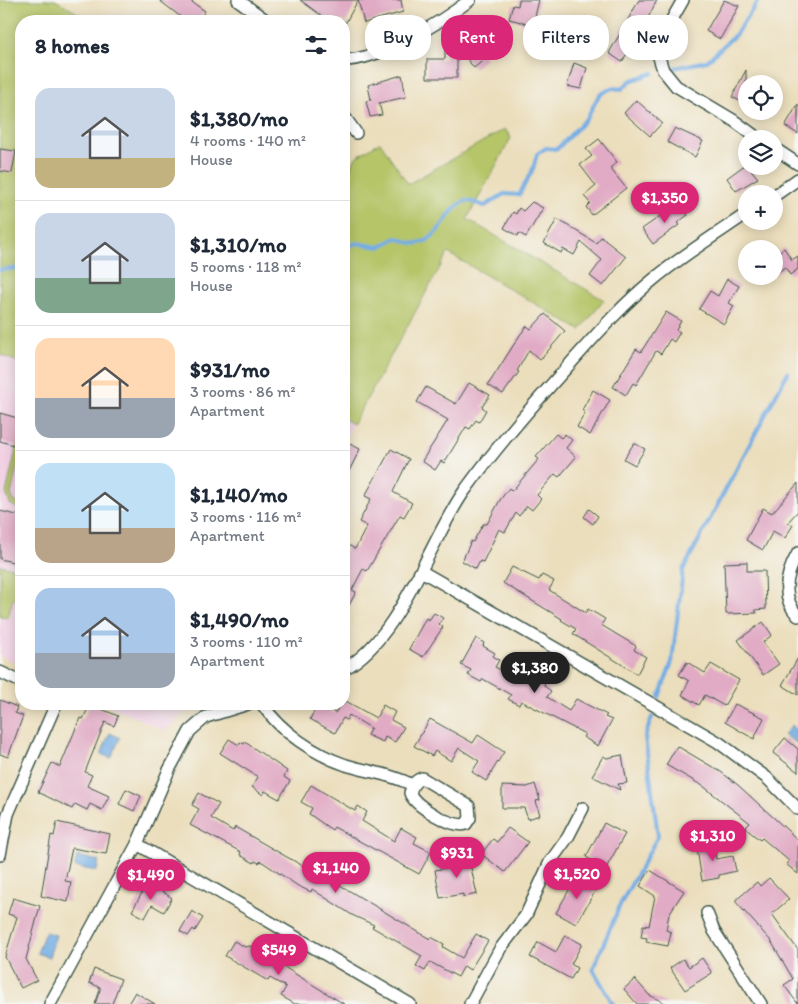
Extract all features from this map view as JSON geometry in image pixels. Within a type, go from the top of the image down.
[{"type":"street","points":[[238,0],[259,15]]},
{"type":"street","points":[[350,58],[386,49],[442,20],[470,0]]},
{"type":"street","points":[[683,0],[666,30],[657,51],[663,70],[676,86],[747,130]]},
{"type":"street","points":[[350,124],[356,133]]},
{"type":"street","points":[[783,154],[798,164]]},
{"type":"street","points":[[783,190],[798,180]]},
{"type":"street","points":[[350,665],[362,657],[375,642],[421,571],[464,492],[542,395],[610,319],[676,261],[738,219]]},
{"type":"street","points":[[798,553],[790,567],[786,584],[789,602],[798,616]]},
{"type":"street","points":[[421,571],[718,742],[767,778],[798,809]]},
{"type":"street","points":[[0,672],[15,679]]},
{"type":"street","points":[[0,855],[8,814],[53,710]]},
{"type":"street","points":[[50,1004],[137,844],[175,757],[195,725],[206,717],[229,710]]},
{"type":"street","points":[[268,710],[285,729],[317,752],[346,765],[398,778],[412,785]]},
{"type":"street","points":[[422,778],[432,782],[469,806],[470,818],[462,825],[452,824],[416,803],[410,793],[412,785],[422,778]]},
{"type":"street","points":[[470,1004],[500,949],[526,915],[550,862],[568,836],[583,808]]},
{"type":"street","points":[[137,844],[410,1004]]},
{"type":"street","points":[[707,913],[714,931],[761,1004]]},
{"type":"shaded area","points":[[0,355],[15,361],[15,662],[0,656]]},
{"type":"shaded area","points":[[118,710],[186,710],[165,731]]},
{"type":"green space","points":[[0,0],[55,0],[81,15],[15,15],[15,361],[0,355]]},
{"type":"green space","points":[[505,129],[511,138],[467,219],[604,300],[580,330],[448,253],[353,424],[350,422],[350,170],[356,157],[380,142],[408,184]]},
{"type":"green space","points":[[15,455],[15,476],[11,494],[15,502],[15,507],[10,504],[6,493]]},
{"type":"green space","points":[[0,565],[15,569],[15,600],[13,599],[8,618],[0,616]]},
{"type":"water","points":[[792,725],[798,731],[798,744],[784,735]]},
{"type":"water","points":[[110,733],[120,738],[111,758],[101,754]]},
{"type":"water","points":[[77,856],[99,861],[97,871],[75,867]]},
{"type":"water","points":[[45,932],[56,935],[49,957],[37,953]]},
{"type":"building","points":[[159,0],[189,0],[205,11],[202,15],[178,15]]},
{"type":"building","points":[[300,0],[358,0],[350,15],[321,15]]},
{"type":"building","points":[[358,0],[401,0],[403,12],[392,15],[365,15],[364,23]]},
{"type":"building","points":[[519,0],[539,0],[535,15],[523,15],[523,22],[513,20],[513,15],[510,15],[513,5],[518,6]]},
{"type":"building","points":[[639,0],[657,0],[649,15],[631,15]]},
{"type":"building","points":[[724,0],[739,6],[720,39],[706,31]]},
{"type":"building","points":[[619,35],[619,60],[609,53]]},
{"type":"building","points":[[427,60],[457,60],[457,78],[427,78]]},
{"type":"building","points":[[468,60],[484,60],[474,68]]},
{"type":"building","points":[[574,63],[587,68],[581,89],[567,86]]},
{"type":"building","points":[[402,75],[406,97],[379,103],[382,115],[370,117],[366,101],[371,100],[368,85]]},
{"type":"building","points":[[738,85],[738,100],[732,97]]},
{"type":"building","points":[[636,100],[662,123],[650,136],[624,113]]},
{"type":"building","points":[[798,104],[798,134],[785,126]]},
{"type":"building","points":[[675,128],[703,141],[695,157],[667,142]]},
{"type":"building","points":[[599,139],[617,162],[610,168],[626,188],[592,215],[586,207],[590,203],[584,196],[596,186],[580,165],[592,156],[586,149]]},
{"type":"building","points":[[0,149],[15,151],[12,173],[0,171]]},
{"type":"building","points":[[738,170],[738,175],[755,175],[758,178],[746,185],[738,185],[738,190],[736,191],[727,178]]},
{"type":"building","points":[[532,202],[543,208],[526,237],[519,233],[518,236],[504,228],[513,212],[516,214],[519,208],[523,211]]},
{"type":"building","points":[[679,203],[688,215],[677,223],[679,225],[653,244],[642,229]]},
{"type":"building","points":[[557,219],[596,243],[601,237],[626,257],[603,286],[590,276],[602,260],[581,242],[574,255],[563,249],[561,253],[544,243]]},
{"type":"building","points":[[783,249],[792,260],[798,256],[798,269],[790,275],[785,267],[783,268]]},
{"type":"building","points":[[727,279],[739,286],[729,303],[734,306],[724,324],[699,309],[710,291],[718,296]]},
{"type":"building","points":[[666,312],[681,321],[676,330],[680,332],[674,342],[670,339],[661,354],[656,351],[636,385],[633,383],[626,395],[613,387],[636,349],[641,352]]},
{"type":"building","points":[[545,314],[565,331],[540,360],[529,350],[517,371],[519,372],[503,394],[488,385],[527,326],[531,329]]},
{"type":"building","points":[[469,383],[490,395],[482,407],[486,410],[479,422],[476,420],[470,429],[466,427],[444,463],[441,461],[435,470],[422,461],[448,420],[417,402],[426,387],[456,404]]},
{"type":"building","points":[[593,390],[610,400],[590,435],[577,427],[585,413],[582,410]]},
{"type":"building","points":[[0,413],[15,417],[15,445],[0,441]]},
{"type":"building","points":[[556,434],[561,438],[565,434],[572,440],[566,448],[576,457],[559,477],[555,474],[537,495],[541,499],[532,510],[527,506],[519,516],[516,513],[505,532],[499,529],[483,562],[480,561],[476,569],[462,561],[471,541],[473,542],[483,524],[487,524],[500,500],[509,488],[512,491],[539,459],[536,457]]},
{"type":"building","points":[[634,443],[645,449],[635,465],[624,459]]},
{"type":"building","points":[[350,444],[360,449],[350,469]]},
{"type":"building","points":[[391,449],[409,459],[393,492],[412,503],[404,517],[400,515],[367,571],[363,569],[352,590],[356,592],[350,604],[350,546],[355,549],[367,526],[359,522],[371,499],[365,496]]},
{"type":"building","points":[[798,483],[798,511],[788,522],[793,525],[785,538],[773,531],[763,550],[746,540],[763,508],[772,513]]},
{"type":"building","points":[[589,509],[598,516],[593,524],[584,517]]},
{"type":"building","points":[[0,511],[15,515],[15,563],[0,559]]},
{"type":"building","points":[[747,562],[747,571],[765,571],[766,609],[755,610],[757,613],[726,614],[724,563]]},
{"type":"building","points":[[512,567],[539,580],[542,575],[554,581],[549,590],[586,613],[588,609],[605,619],[601,625],[636,646],[634,650],[646,657],[637,674],[573,634],[576,629],[562,619],[503,583]]},
{"type":"building","points":[[434,613],[443,618],[439,624],[443,627],[423,657],[409,649],[426,618],[429,620]]},
{"type":"building","points":[[763,622],[772,635],[763,642],[779,664],[763,675],[738,640]]},
{"type":"building","points":[[476,638],[484,643],[483,646],[495,653],[493,656],[499,660],[495,667],[518,679],[526,665],[536,672],[537,678],[545,683],[544,686],[551,691],[547,697],[569,711],[576,699],[607,715],[605,717],[612,720],[598,746],[583,737],[585,734],[521,701],[519,705],[508,699],[511,695],[483,679],[481,682],[468,675],[471,670],[461,665]]},
{"type":"building","points":[[798,658],[798,695],[782,685]]},
{"type":"building","points":[[687,662],[705,673],[711,664],[739,680],[724,706],[705,695],[699,705],[682,695],[689,681],[679,675]]},
{"type":"building","points":[[0,700],[15,706],[15,713],[23,716],[8,757],[0,754]]},
{"type":"building","points":[[350,703],[376,718],[383,705],[395,712],[391,720],[404,727],[395,742],[385,737],[383,742],[367,735],[371,728],[349,715],[347,720],[343,718],[335,733],[310,719],[315,710],[329,710],[335,713],[337,710],[350,710]]},
{"type":"building","points":[[735,704],[764,718],[754,739],[725,722]]},
{"type":"building","points":[[87,710],[104,710],[118,716],[114,726],[105,722],[85,772],[92,775],[87,786],[109,796],[102,810],[90,804],[87,810],[75,804],[72,809],[38,792],[52,763],[60,767],[80,718],[83,719]]},
{"type":"building","points":[[430,719],[473,743],[478,735],[504,752],[486,781],[472,772],[479,761],[459,748],[451,761],[435,751],[432,756],[414,746]]},
{"type":"building","points":[[785,738],[798,749],[798,772],[773,753]]},
{"type":"building","points":[[229,739],[239,745],[240,742],[244,744],[245,742],[287,771],[284,777],[290,781],[279,799],[265,791],[263,795],[252,787],[258,777],[220,753]]},
{"type":"building","points":[[677,746],[721,772],[738,785],[798,840],[798,874],[786,864],[789,861],[762,838],[760,840],[745,828],[750,823],[703,786],[666,765]]},
{"type":"building","points":[[622,755],[627,783],[618,784],[620,790],[592,776],[603,756],[607,758]]},
{"type":"building","points":[[535,784],[540,800],[536,801],[540,815],[528,819],[524,808],[502,808],[502,786],[527,787]]},
{"type":"building","points":[[311,785],[355,811],[358,806],[367,812],[362,821],[394,841],[401,828],[417,837],[414,843],[431,852],[419,874],[334,827],[332,830],[309,814],[312,808],[301,802]]},
{"type":"building","points":[[126,789],[141,796],[134,811],[119,804]]},
{"type":"building","points":[[199,793],[219,804],[211,818],[233,831],[235,827],[307,868],[308,866],[430,939],[431,937],[444,944],[443,947],[462,958],[476,934],[488,941],[470,970],[464,966],[458,977],[430,962],[425,971],[416,966],[422,956],[372,927],[374,925],[352,915],[312,889],[311,892],[298,886],[261,861],[259,863],[255,861],[254,863],[240,855],[241,852],[190,825],[199,809],[192,805]]},
{"type":"building","points":[[57,822],[110,834],[106,854],[72,848],[65,881],[71,882],[68,902],[41,896],[51,835],[54,836]]},
{"type":"building","points":[[604,823],[625,834],[606,868],[586,857]]},
{"type":"building","points":[[508,828],[528,842],[505,872],[481,854],[493,839],[497,842]]},
{"type":"building","points":[[713,839],[716,859],[733,856],[736,871],[719,875],[719,878],[702,881],[696,842]]},
{"type":"building","points":[[468,855],[477,894],[463,897],[463,894],[440,898],[435,870],[453,867],[452,859]]},
{"type":"building","points":[[650,870],[684,891],[669,914],[666,930],[671,932],[668,946],[646,942],[647,938],[641,937],[643,925],[649,926],[655,896],[640,886]]},
{"type":"building","points":[[577,876],[597,888],[576,924],[556,913]]},
{"type":"building","points":[[769,878],[789,899],[772,914],[798,950],[798,1004],[784,985],[793,979],[771,941],[735,901],[757,882],[760,886]]},
{"type":"building","points":[[148,882],[172,898],[164,912],[152,905],[145,918],[132,911]]},
{"type":"building","points":[[13,898],[40,906],[26,959],[37,980],[21,988],[5,957],[17,917],[8,914]]},
{"type":"building","points":[[192,911],[203,918],[195,931],[193,929],[188,936],[180,931]]},
{"type":"building","points":[[565,935],[582,944],[571,964],[577,968],[571,979],[530,957],[538,942],[556,952]]},
{"type":"building","points":[[234,941],[245,947],[250,946],[344,1004],[295,1004],[281,996],[286,987],[270,978],[268,981],[225,956]]},
{"type":"building","points":[[702,958],[712,973],[685,990],[670,968],[683,959],[689,967]]},
{"type":"building","points":[[94,969],[121,979],[112,1004],[95,1004],[100,987],[89,983]]},
{"type":"building","points":[[635,979],[649,995],[667,1004],[637,1004],[624,989]]},
{"type":"building","points":[[135,992],[155,1004],[128,1004]]},
{"type":"waterway","points":[[674,68],[707,61],[736,34],[759,0]]},
{"type":"waterway","points":[[350,246],[356,243],[379,247],[396,238],[411,243],[421,243],[435,233],[459,204],[471,201],[485,206],[504,194],[519,195],[533,169],[537,154],[546,148],[557,149],[587,118],[599,95],[612,88],[622,89],[630,81],[653,73]]},
{"type":"waterway","points":[[0,270],[15,269]]},
{"type":"waterway","points":[[659,697],[672,662],[683,570],[788,372]]},
{"type":"waterway","points":[[613,1004],[593,969],[620,905],[658,836],[645,737],[652,717]]}]
